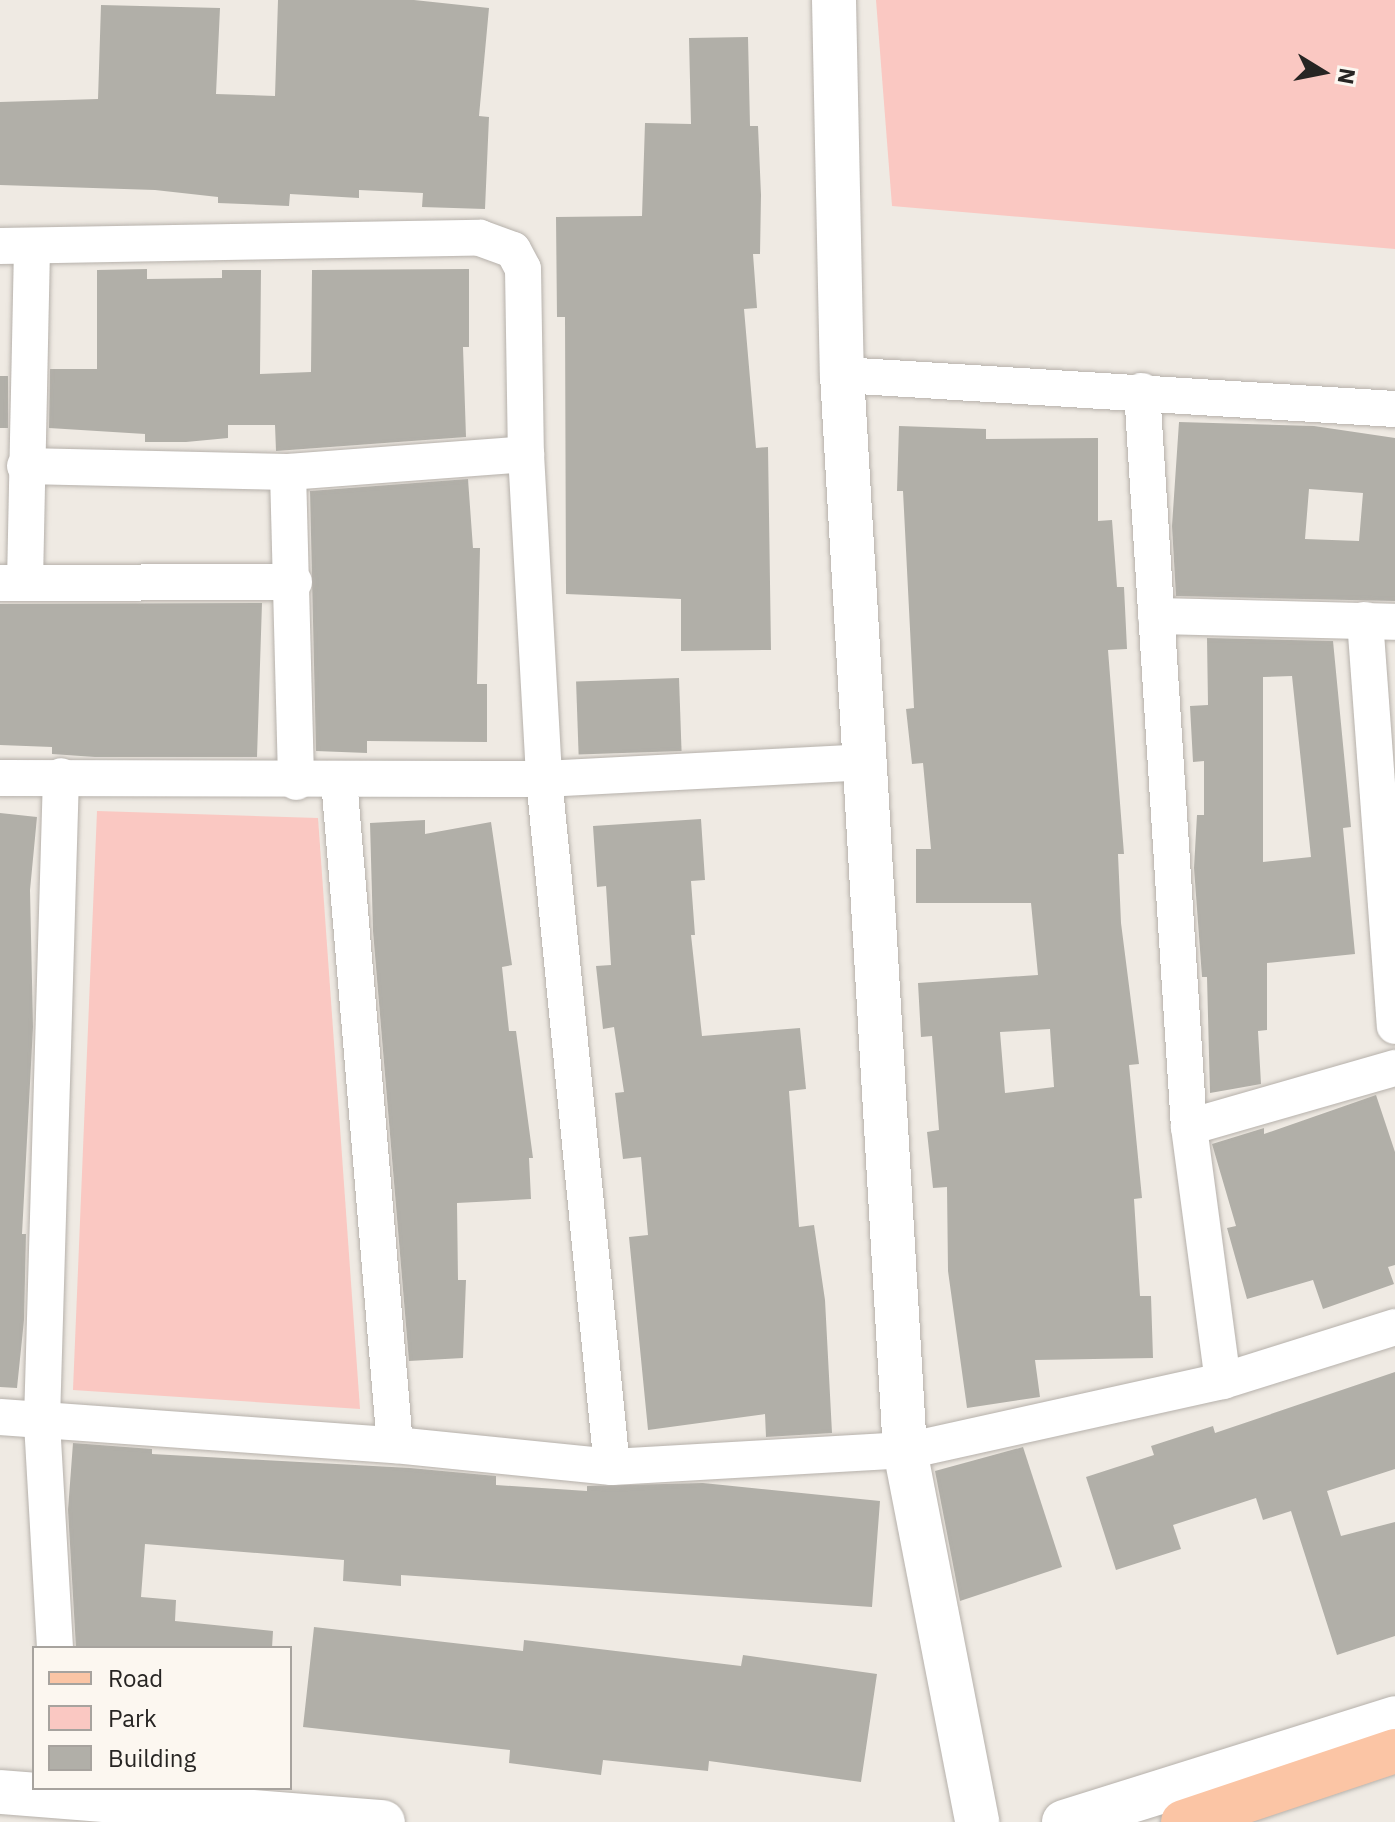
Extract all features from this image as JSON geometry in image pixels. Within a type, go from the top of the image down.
[{"type":"main road","points":[[1183,1822],[1395,1751]]},
{"type":"main road","points":[[1277,1822],[1395,1783]]},
{"type":"street","points":[[834,0],[842,375],[905,1450],[977,1822]]},
{"type":"street","points":[[294,582],[13,582],[25,466],[16,247],[499,241],[513,250],[523,269],[526,454],[544,779],[612,1467]]},
{"type":"street","points":[[842,375],[1142,391],[1395,409]]},
{"type":"street","points":[[1142,391],[1189,1127],[1223,1381]]},
{"type":"street","points":[[25,466],[288,472],[526,454]]},
{"type":"street","points":[[288,472],[294,582],[296,782]]},
{"type":"street","points":[[1156,616],[1380,621],[1395,1026]]},
{"type":"street","points":[[0,778],[61,776],[296,782],[544,779],[864,762]]},
{"type":"street","points":[[55,1646],[42,1420],[61,776]]},
{"type":"street","points":[[339,780],[395,1445]]},
{"type":"street","points":[[1189,1127],[1395,1068]]},
{"type":"street","points":[[0,1417],[395,1445],[612,1467],[905,1450],[1223,1381],[1395,1327]]},
{"type":"street","points":[[1064,1822],[1395,1718]]},
{"type":"street","points":[[0,1792],[63,1802],[383,1822]]},
{"type":"green space","points":[[876,0],[1395,0],[1395,249],[892,206]]},
{"type":"green space","points":[[97,811],[318,818],[360,1409],[73,1390]]},
{"type":"building","points":[[278,0],[414,0],[489,8],[479,116],[489,117],[485,209],[422,207],[423,193],[359,190],[359,198],[290,194],[289,206],[218,203],[218,197],[155,190],[0,185],[0,102],[98,99],[101,5],[220,8],[216,94],[275,96]]},
{"type":"building","points":[[748,37],[750,126],[758,126],[761,195],[760,254],[753,254],[757,308],[744,309],[756,448],[768,447],[771,650],[681,651],[681,599],[566,594],[565,317],[557,317],[556,217],[642,216],[645,123],[691,124],[689,38]]},
{"type":"building","points":[[147,269],[147,279],[222,278],[222,270],[261,270],[260,374],[311,372],[312,270],[469,269],[469,347],[463,347],[466,437],[276,451],[275,425],[228,425],[228,438],[186,442],[145,442],[145,434],[49,428],[50,369],[97,369],[97,270]]},
{"type":"building","points":[[0,376],[8,376],[8,428],[0,428]]},
{"type":"building","points":[[1179,422],[1314,426],[1395,438],[1395,601],[1176,596],[1172,526]],"holes":[[[1309,489],[1363,493],[1359,541],[1305,539]]]},
{"type":"building","points":[[899,426],[986,429],[986,439],[1098,438],[1098,521],[1112,520],[1117,587],[1124,587],[1127,649],[1108,650],[1124,854],[1118,854],[1121,923],[1139,1064],[1129,1065],[1142,1198],[1134,1199],[1140,1296],[1151,1296],[1153,1358],[1035,1360],[1040,1397],[967,1408],[948,1271],[947,1187],[933,1188],[927,1132],[939,1130],[932,1036],[921,1037],[918,983],[1038,975],[1031,903],[916,903],[916,849],[931,849],[923,763],[912,764],[906,709],[914,708],[903,491],[897,491]],"holes":[[[1050,1029],[1054,1087],[1005,1093],[1000,1032]]]},
{"type":"building","points":[[468,479],[473,548],[480,548],[477,684],[487,684],[487,742],[367,741],[367,753],[316,751],[310,491]]},
{"type":"building","points":[[262,603],[257,757],[95,757],[52,754],[52,747],[0,745],[0,604]]},
{"type":"building","points":[[1207,638],[1333,641],[1351,827],[1343,828],[1355,954],[1267,963],[1267,1030],[1258,1031],[1261,1084],[1210,1093],[1207,977],[1202,977],[1194,868],[1197,815],[1204,815],[1204,761],[1193,762],[1190,706],[1208,705]],"holes":[[[1292,676],[1311,857],[1263,862],[1263,677]]]},
{"type":"building","points":[[679,678],[682,751],[579,755],[576,682]]},
{"type":"building","points":[[0,813],[37,817],[30,890],[33,1027],[22,1234],[26,1234],[24,1320],[17,1388],[0,1387]]},
{"type":"building","points":[[701,819],[705,880],[691,881],[695,935],[691,935],[702,1036],[800,1028],[806,1089],[789,1091],[799,1227],[814,1225],[825,1300],[832,1433],[766,1437],[765,1414],[648,1430],[629,1237],[648,1235],[641,1157],[623,1159],[615,1093],[624,1092],[614,1027],[603,1029],[596,966],[611,965],[606,886],[597,887],[593,826]]},
{"type":"building","points":[[425,820],[425,834],[491,822],[512,965],[502,967],[509,1031],[516,1031],[533,1158],[529,1158],[531,1199],[457,1203],[458,1280],[466,1280],[463,1358],[409,1361],[373,931],[370,823]]},
{"type":"building","points":[[1376,1095],[1395,1152],[1395,1265],[1388,1267],[1394,1284],[1323,1309],[1313,1280],[1247,1299],[1227,1228],[1236,1226],[1212,1144],[1264,1128],[1264,1134]]},
{"type":"building","points":[[1395,1372],[1395,1469],[1327,1491],[1341,1536],[1395,1522],[1395,1636],[1337,1655],[1291,1511],[1263,1520],[1256,1498],[1173,1525],[1181,1549],[1116,1570],[1086,1477],[1154,1455],[1151,1446],[1213,1426],[1215,1433]]},
{"type":"building","points":[[73,1443],[152,1449],[152,1454],[410,1468],[496,1476],[496,1485],[587,1491],[587,1486],[703,1483],[880,1501],[872,1607],[401,1575],[401,1586],[343,1581],[344,1560],[145,1544],[141,1597],[176,1600],[175,1621],[273,1631],[272,1646],[76,1646],[68,1510]]},
{"type":"building","points":[[1023,1447],[1062,1567],[960,1601],[935,1471]]},
{"type":"building","points":[[314,1627],[523,1651],[524,1640],[741,1666],[743,1655],[877,1674],[861,1782],[709,1761],[708,1771],[603,1760],[601,1775],[509,1763],[510,1750],[303,1727]]}]
